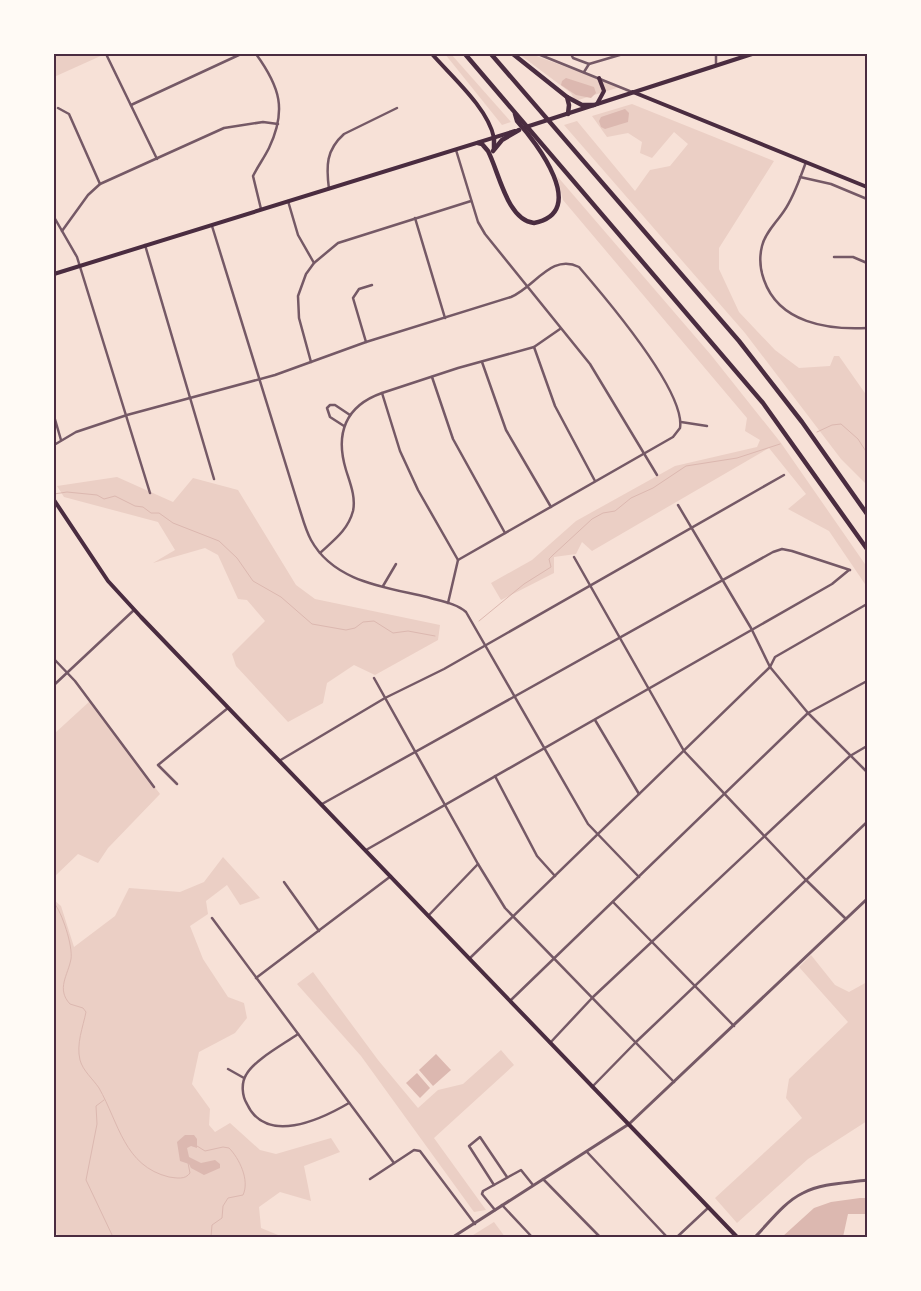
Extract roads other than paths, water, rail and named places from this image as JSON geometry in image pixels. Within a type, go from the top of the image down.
[{"type":"highway","points":[[465,54],[513,110],[519,120],[763,403],[867,549]]},
{"type":"highway","points":[[491,54],[739,341],[802,422],[867,514]]},
{"type":"highway","points":[[513,54],[567,97],[582,105],[595,105]]},
{"type":"highway","points":[[567,97],[569,105],[568,114]]},
{"type":"highway","points":[[494,150],[502,140],[519,130]]},
{"type":"highway","points":[[478,143],[486,147],[510,204],[519,218],[534,223],[550,216],[557,204],[558,189],[549,165],[532,134]]},
{"type":"highway","points":[[493,161],[494,138]]},
{"type":"main road","points":[[432,54],[483,113],[491,126],[494,138]]},
{"type":"main road","points":[[54,274],[456,150],[752,54]]},
{"type":"main road","points":[[595,105],[604,91],[599,78]]},
{"type":"main road","points":[[632,92],[867,187]]},
{"type":"main road","points":[[54,500],[108,581],[134,610],[737,1237]]},
{"type":"street","points":[[131,106],[241,54]]},
{"type":"street","points":[[256,54],[272,80],[279,97],[281,109],[278,124],[269,148],[253,176],[261,210]]},
{"type":"street","points":[[538,54],[632,92]]},
{"type":"street","points":[[571,54],[573,58],[589,64],[623,54]]},
{"type":"street","points":[[716,54],[716,65]]},
{"type":"street","points":[[106,56],[157,158]]},
{"type":"street","points":[[570,66],[573,58]]},
{"type":"street","points":[[584,72],[589,64]]},
{"type":"street","points":[[58,108],[68,114],[100,184]]},
{"type":"street","points":[[329,189],[328,154],[337,140],[344,134],[397,108]]},
{"type":"street","points":[[62,231],[88,194],[100,184],[224,128],[264,122],[278,124]]},
{"type":"street","points":[[456,150],[471,201],[485,234],[590,364],[657,475]]},
{"type":"street","points":[[806,162],[785,210],[762,244],[760,261],[767,287],[780,305],[804,320],[843,329],[867,328]]},
{"type":"street","points":[[800,177],[831,184],[867,199]]},
{"type":"street","points":[[288,201],[298,236],[314,263]]},
{"type":"street","points":[[311,362],[299,318],[298,296],[306,274],[314,263],[338,243],[471,201]]},
{"type":"street","points":[[54,217],[80,266],[150,493]]},
{"type":"street","points":[[415,218],[444,318]]},
{"type":"street","points":[[212,224],[310,539],[332,565],[350,577],[448,603],[466,612],[580,811],[597,834],[639,877]]},
{"type":"street","points":[[145,245],[214,479]]},
{"type":"street","points":[[834,258],[853,257],[867,263]]},
{"type":"street","points":[[54,445],[76,432],[126,415],[259,379],[366,342],[511,297],[553,266],[563,262],[579,267],[635,333],[647,352],[679,412],[680,428],[673,437],[458,560]]},
{"type":"street","points":[[366,342],[353,298],[359,289],[372,285]]},
{"type":"street","points":[[320,553],[343,532],[353,510],[353,494],[341,450],[344,426],[350,415],[362,402],[382,393],[432,377],[534,347],[560,329]]},
{"type":"street","points":[[534,347],[555,406],[595,481]]},
{"type":"street","points":[[482,362],[506,430],[550,508]]},
{"type":"street","points":[[432,377],[456,446],[505,534]]},
{"type":"street","points":[[382,393],[400,451],[418,490],[458,560],[448,603]]},
{"type":"street","points":[[344,426],[330,417],[326,408],[330,405],[335,405],[350,415]]},
{"type":"street","points":[[54,416],[61,440]]},
{"type":"street","points":[[681,422],[708,426]]},
{"type":"street","points":[[278,760],[385,698],[444,669],[784,476]]},
{"type":"street","points":[[678,505],[693,527],[751,628],[770,667],[808,713],[867,772]]},
{"type":"street","points":[[322,804],[414,751],[430,745],[515,695],[778,550],[792,551],[850,570],[832,584],[751,628],[595,720],[443,804],[366,850]]},
{"type":"street","points":[[574,558],[684,751],[805,879],[846,919]]},
{"type":"street","points":[[383,586],[396,564]]},
{"type":"street","points":[[469,959],[770,667],[779,653],[867,604]]},
{"type":"street","points":[[54,685],[134,610]]},
{"type":"street","points":[[54,659],[67,672],[154,787]]},
{"type":"street","points":[[374,678],[494,892],[513,916],[674,1082]]},
{"type":"street","points":[[510,1001],[808,713],[867,681]]},
{"type":"street","points":[[177,784],[158,765],[228,708]]},
{"type":"street","points":[[595,720],[640,794]]},
{"type":"street","points":[[550,1043],[593,998],[850,756],[867,746]]},
{"type":"street","points":[[494,776],[537,856],[555,876]]},
{"type":"street","points":[[592,1087],[805,879],[867,822]]},
{"type":"street","points":[[428,916],[478,864]]},
{"type":"street","points":[[256,978],[391,876]]},
{"type":"street","points":[[284,882],[319,931]]},
{"type":"street","points":[[453,1237],[629,1124],[867,899]]},
{"type":"street","points":[[614,902],[734,1026]]},
{"type":"street","points":[[212,918],[394,1163]]},
{"type":"street","points":[[298,1034],[252,1067],[244,1078],[245,1102],[251,1113],[263,1123],[280,1126],[304,1123],[327,1116],[349,1103]]},
{"type":"street","points":[[228,1069],[244,1078]]},
{"type":"street","points":[[494,1185],[469,1146],[480,1136],[507,1177]]},
{"type":"street","points":[[370,1179],[414,1150],[420,1151],[475,1224]]},
{"type":"street","points":[[587,1152],[668,1237]]},
{"type":"street","points":[[495,1210],[482,1194],[483,1191],[521,1170],[533,1185]]},
{"type":"street","points":[[543,1179],[600,1237]]},
{"type":"street","points":[[755,1237],[791,1201],[803,1192],[823,1186],[867,1180]]},
{"type":"street","points":[[502,1206],[532,1237]]},
{"type":"street","points":[[677,1237],[708,1208]]},
{"type":"waterway","points":[[817,432],[832,425],[841,424],[858,439],[867,453]]},
{"type":"waterway","points":[[479,621],[524,584],[551,567],[549,559],[592,519],[603,513],[615,511],[631,498],[653,488],[686,466],[737,458],[780,444]]},
{"type":"waterway","points":[[54,494],[67,492],[97,495],[104,499],[115,496],[135,506],[143,507],[151,513],[159,513],[173,523],[219,541],[237,558],[253,581],[281,597],[312,624],[346,630],[355,628],[363,622],[374,621],[393,633],[408,631],[435,636]]},
{"type":"waterway","points":[[54,903],[66,930],[71,953],[63,987],[64,993],[70,1004],[83,1008],[86,1012],[79,1042],[81,1064],[99,1088],[125,1142],[142,1163],[154,1171],[169,1177],[181,1178],[186,1177],[190,1173],[188,1163]]},
{"type":"waterway","points":[[104,1100],[96,1106],[97,1124],[86,1180],[113,1237]]},
{"type":"waterway","points":[[197,1146],[205,1151],[223,1147],[229,1148],[240,1163],[244,1176],[245,1189],[243,1195],[228,1198],[223,1206],[222,1218],[212,1225],[211,1237]]}]
